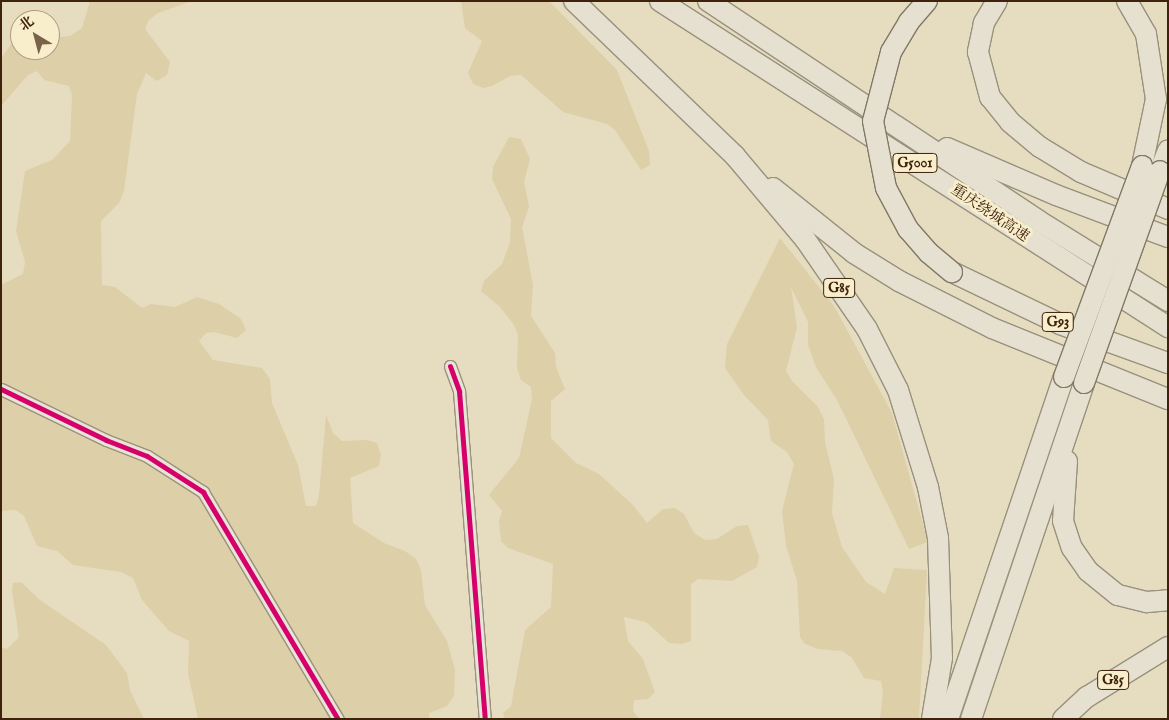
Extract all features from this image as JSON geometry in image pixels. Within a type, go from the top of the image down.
[{"type":"highway","name":"G85","points":[[574,1],[735,156],[805,239],[867,329],[898,390],[928,487],[938,538],[942,658],[932,719]]},
{"type":"highway","name":"重庆绕城高速","points":[[660,1],[1168,327]]},
{"type":"highway","name":"重庆绕城高速","points":[[708,1],[910,132],[1039,221],[1168,301]]},
{"type":"highway","name":"G93","points":[[928,1],[909,22],[891,52],[873,121],[886,188],[908,228],[929,254],[952,272],[1060,324],[1168,363]]},
{"type":"highway","points":[[997,1],[984,23],[978,52],[990,97],[1010,122],[1040,147],[1081,172],[1168,209]]},
{"type":"highway","points":[[948,719],[1064,377],[1151,169],[1156,99],[1146,34],[1127,2]]},
{"type":"highway","points":[[971,719],[1084,383],[1151,169],[1168,92]]},
{"type":"highway","points":[[910,132],[1056,196],[1168,237]]},
{"type":"highway","points":[[1151,169],[1168,150]]},
{"type":"highway","points":[[735,156],[854,253],[899,281],[992,328],[1168,399]]},
{"type":"highway","points":[[1077,403],[1064,483],[1063,521],[1072,548],[1088,572],[1118,595],[1147,602],[1168,600]]},
{"type":"highway","name":"G85","points":[[1062,719],[1086,698],[1168,647]]},
{"type":"street","points":[[450,366],[459,391],[485,719]]},
{"type":"street","points":[[1,390],[147,456],[203,492],[338,719]]},
{"type":"shaded area","points":[[90,1],[192,1],[158,13],[149,20],[145,29],[170,62],[167,75],[157,81],[146,73],[137,94],[124,191],[119,203],[101,221],[102,285],[115,287],[142,308],[151,304],[175,307],[197,297],[219,304],[241,319],[246,330],[237,338],[214,332],[206,333],[199,341],[213,360],[262,368],[270,379],[272,403],[298,465],[306,506],[316,506],[319,495],[326,415],[333,433],[342,441],[367,440],[377,443],[381,455],[379,466],[350,478],[353,523],[384,543],[405,551],[416,559],[421,570],[425,605],[447,641],[455,670],[454,696],[447,706],[429,713],[429,719],[198,719],[188,674],[189,641],[169,631],[142,600],[133,578],[121,572],[73,565],[57,551],[37,546],[24,516],[16,510],[1,511],[1,285],[23,274],[25,262],[16,231],[25,171],[52,160],[70,141],[72,95],[69,86],[44,80],[37,71],[28,75],[1,106],[1,58],[10,46],[10,60],[60,60],[60,37],[70,36],[82,28]]},
{"type":"shaded area","points":[[461,1],[549,1],[617,70],[649,151],[650,165],[641,170],[615,130],[607,124],[563,112],[521,75],[510,76],[492,86],[483,88],[473,84],[468,73],[482,41],[465,28]]},
{"type":"shaded area","points":[[509,137],[521,139],[530,159],[524,182],[529,207],[522,227],[533,285],[531,316],[555,353],[556,367],[565,389],[551,401],[551,438],[576,463],[599,474],[633,505],[647,523],[663,509],[675,508],[684,514],[694,533],[705,540],[717,539],[737,526],[748,525],[759,557],[757,567],[732,581],[698,579],[691,584],[691,641],[682,644],[669,643],[646,622],[624,617],[628,641],[643,659],[655,692],[648,699],[634,700],[633,711],[639,719],[505,719],[503,713],[511,706],[525,630],[551,607],[553,564],[508,548],[501,541],[499,521],[502,511],[489,495],[519,458],[532,399],[531,387],[521,380],[517,368],[518,335],[514,325],[500,307],[481,291],[484,281],[502,264],[510,242],[511,219],[492,179],[493,167]]},
{"type":"shaded area","points":[[780,238],[834,306],[892,413],[928,542],[909,549],[837,400],[816,367],[808,345],[808,322],[791,287],[797,327],[786,371],[792,381],[818,407],[824,419],[825,442],[834,479],[832,513],[842,547],[866,582],[885,594],[894,568],[927,570],[919,719],[880,719],[883,692],[881,681],[864,678],[852,658],[842,651],[818,649],[805,644],[800,637],[797,581],[786,546],[782,511],[794,464],[787,452],[771,441],[768,420],[744,395],[725,368],[727,344]]},
{"type":"shaded area","points":[[21,582],[40,600],[106,645],[127,673],[130,690],[144,719],[1,719],[1,647],[7,649],[19,637],[12,591],[13,583]]},
{"type":"cycle path","points":[[450,366],[459,391],[485,719]]},
{"type":"cycle path","points":[[1,389],[106,440],[147,456],[203,492],[338,719]]}]
